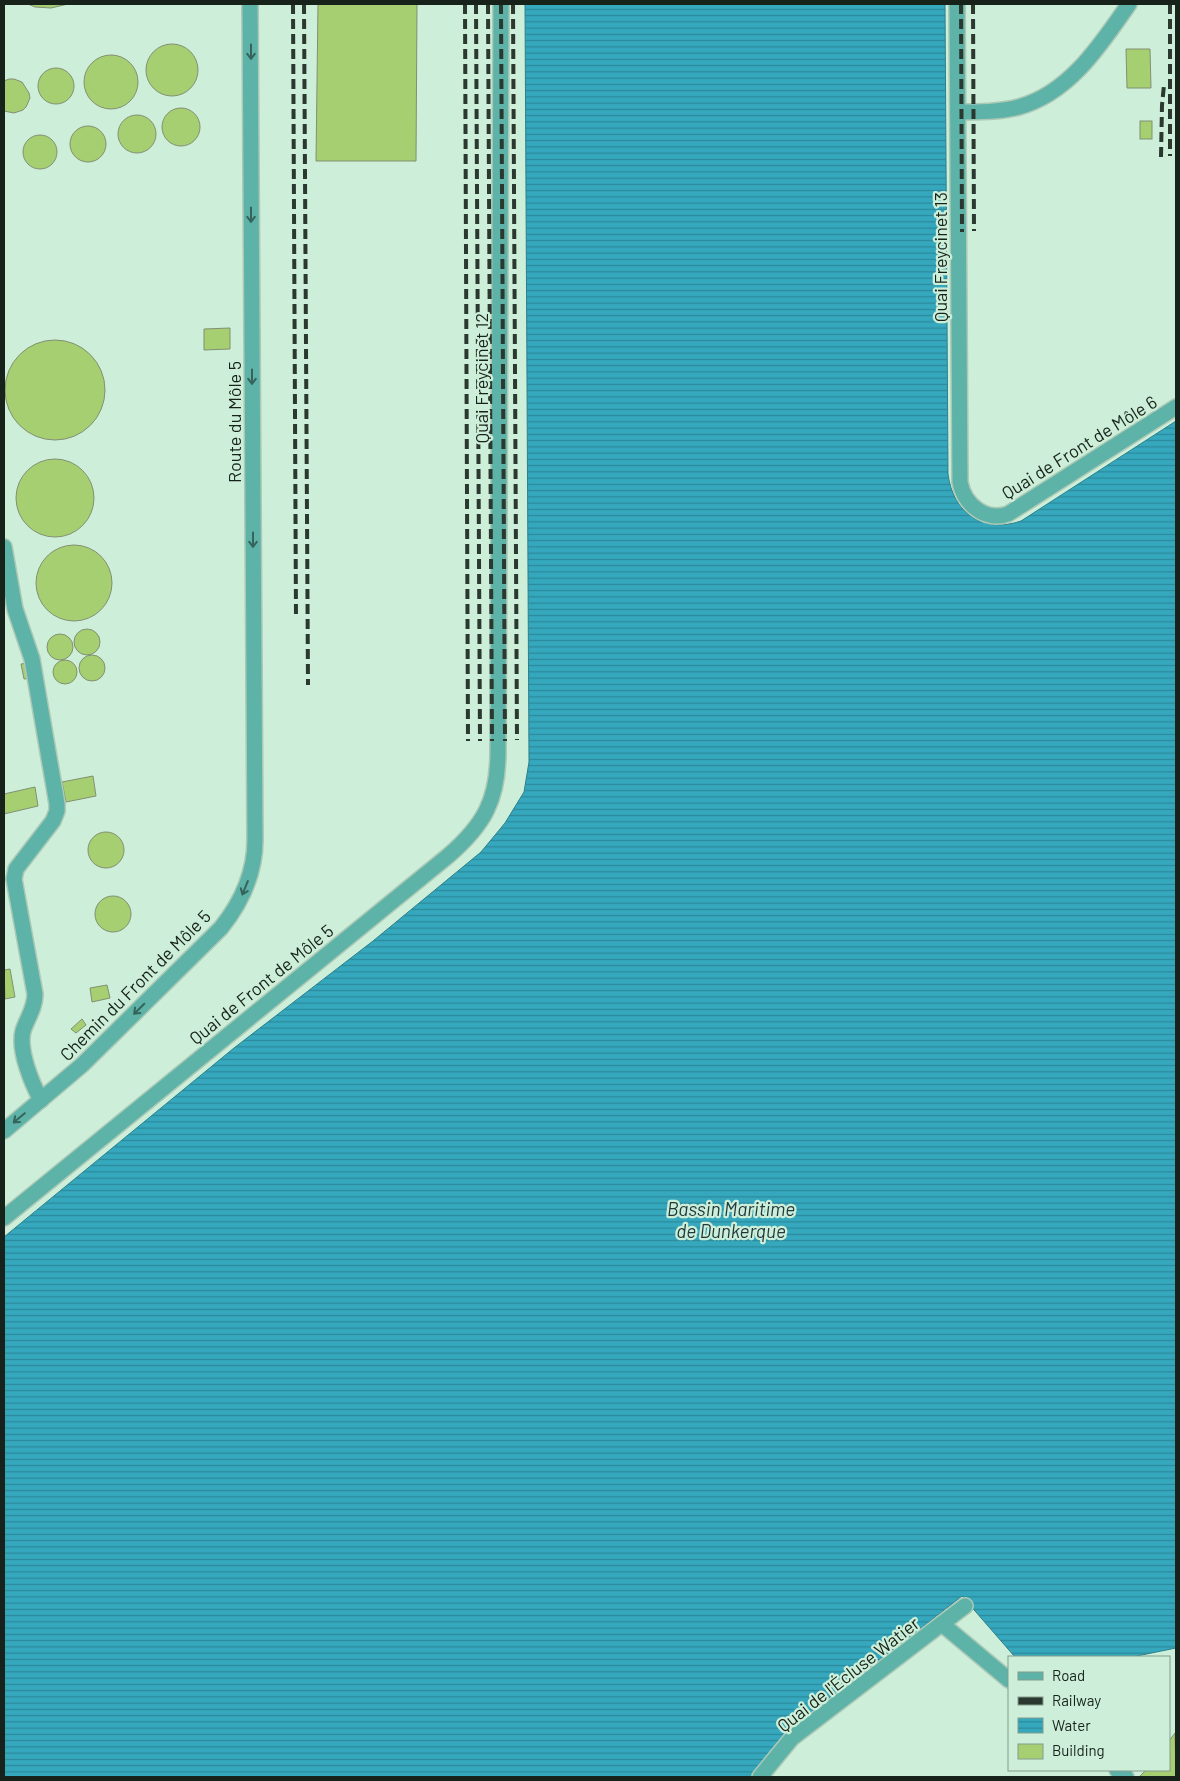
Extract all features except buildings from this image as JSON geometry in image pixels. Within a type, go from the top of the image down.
[{"type":"street","name":"Route du Môle 5","points":[[250,4],[255,840]]},
{"type":"street","name":"Quai Freycinet 12","points":[[498,752],[502,4]]},
{"type":"street","name":"Quai Freycinet 13","points":[[958,4],[960,482],[964,495],[973,506]]},
{"type":"street","points":[[958,112],[1017,108],[1051,93],[1091,55],[1129,4]]},
{"type":"street","name":"Quai de Front de Môle 6","points":[[973,506],[990,516],[996,517],[1008,514],[1176,407]]},
{"type":"street","points":[[4,547],[15,608],[32,659],[58,804],[55,816],[16,869],[14,879],[35,994],[34,1006],[23,1032],[22,1043],[32,1082],[41,1100]]},
{"type":"street","name":"Quai de Front de Môle 5","points":[[4,1218],[467,840],[486,813],[491,801],[496,784],[498,752]]},
{"type":"street","name":"Chemin du Front de Môle 5","points":[[4,1131],[86,1061],[221,928],[233,912],[246,886],[254,858],[255,840]]},
{"type":"street","name":"Quai de l'Écluse Watier","points":[[760,1777],[792,1738],[966,1606]]},
{"type":"street","points":[[942,1624],[1008,1679]]},
{"type":"water","name":"Bassin Maritime de Dunkerque","points":[[525,4],[945,4],[948,474],[956,500],[972,517],[983,522],[994,525],[1021,521],[1176,421],[1176,1648],[1137,1656],[1014,1656],[962,1596],[785,1735],[752,1777],[4,1777],[4,1237],[234,1048],[373,941],[481,852],[505,823],[524,792],[529,762]]},
{"type":"railway","points":[[293,4],[296,619]]},
{"type":"railway","points":[[304,4],[308,685]]},
{"type":"railway","points":[[465,4],[468,741]]},
{"type":"railway","points":[[476,4],[480,741]]},
{"type":"railway","points":[[488,4],[492,741]]},
{"type":"railway","points":[[501,4],[505,741]]},
{"type":"railway","points":[[513,4],[517,740]]},
{"type":"railway","points":[[961,4],[962,232]]},
{"type":"railway","points":[[973,4],[974,231]]},
{"type":"railway","points":[[1170,4],[1170,156]]},
{"type":"railway","points":[[1161,157],[1164,85]]}]
